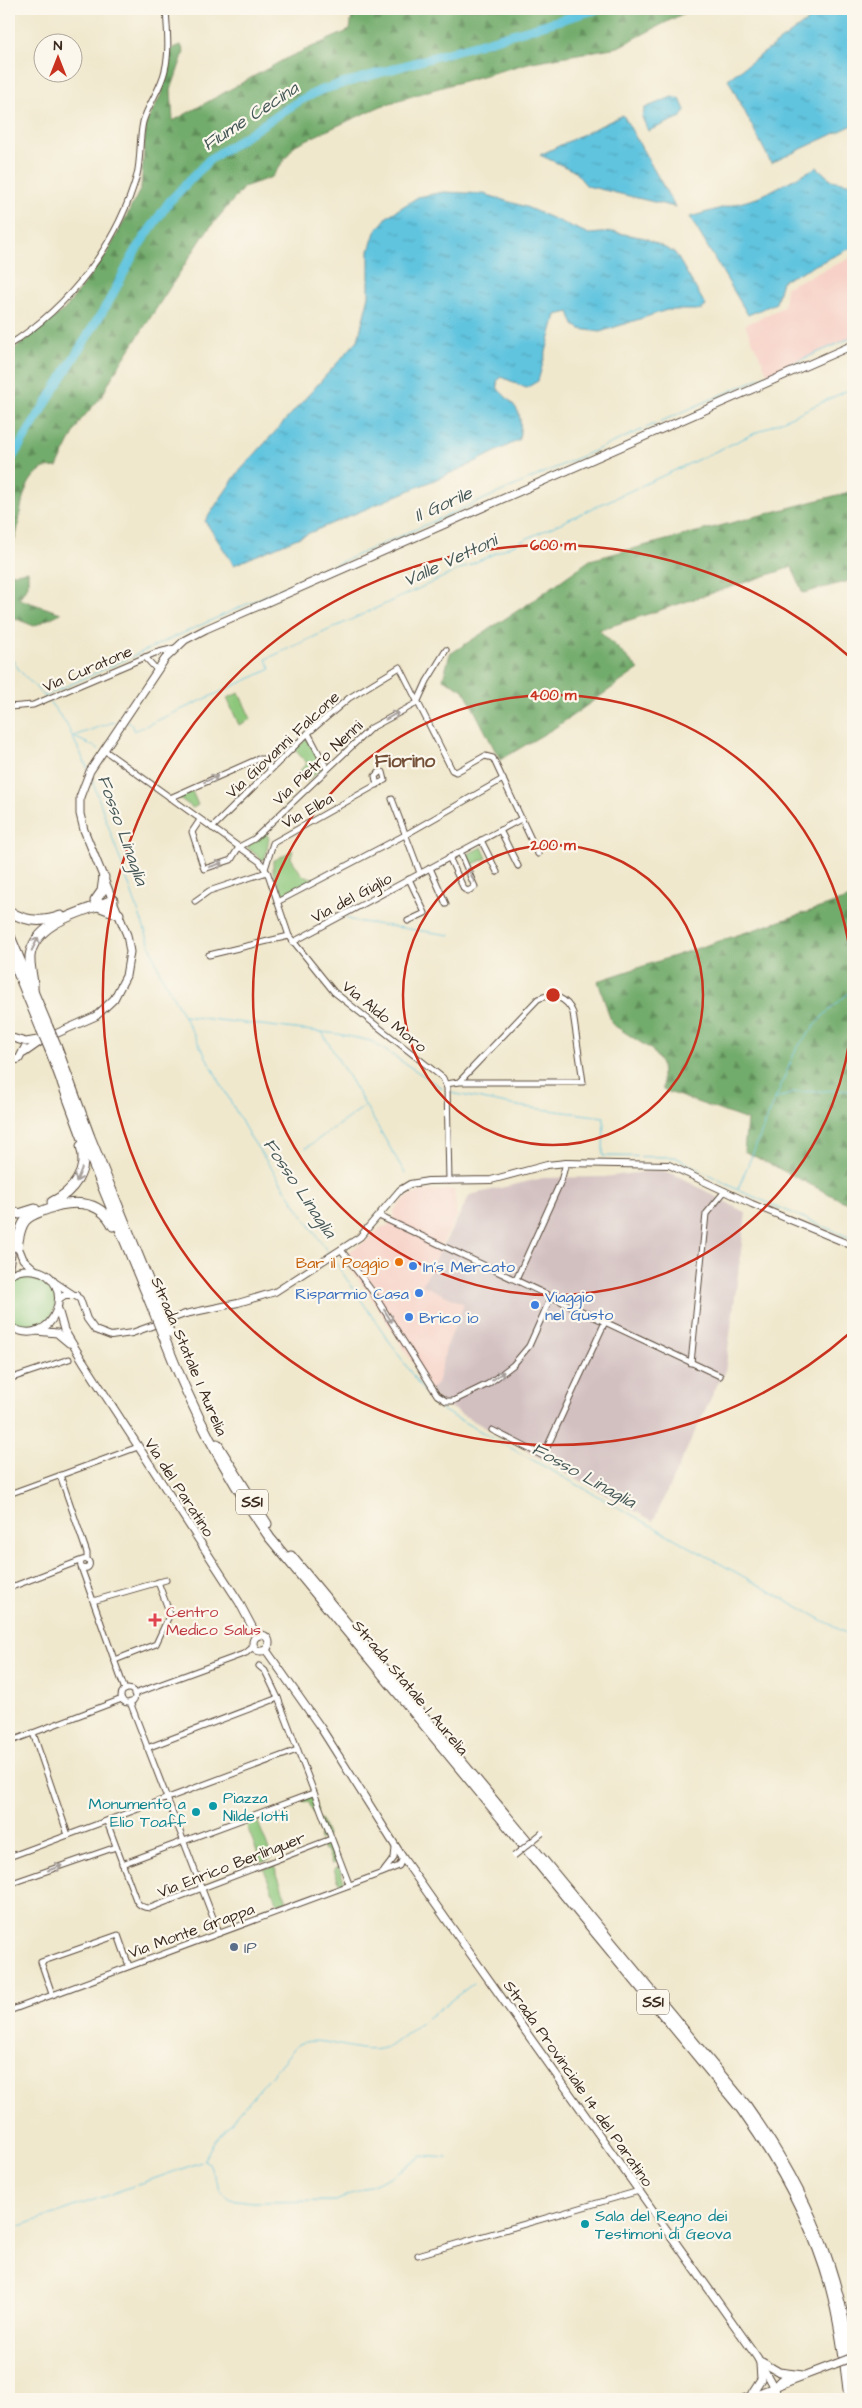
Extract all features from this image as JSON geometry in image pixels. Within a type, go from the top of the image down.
[{"type":"highway","points":[[96,904],[102,891],[104,877]]},
{"type":"highway","points":[[33,991],[30,956],[38,938],[56,923],[112,897]]},
{"type":"highway","points":[[9,911],[28,920],[44,921],[96,904],[119,914]]},
{"type":"highway","name":"Strada Statale 1 Aurelia","points":[[9,934],[166,1333],[210,1430],[250,1499],[276,1536],[734,2090],[766,2132],[798,2188],[817,2229],[837,2284],[850,2346],[853,2380]]},
{"type":"highway","name":"Strada Statale 1 Aurelia","points":[[9,951],[45,1028]]},
{"type":"highway","name":"Strada Statale 1 Aurelia","points":[[53,1049],[83,1139],[128,1248],[159,1315]]},
{"type":"highway","points":[[9,1209],[16,1213],[28,1212],[58,1199],[70,1190],[82,1169],[84,1157],[81,1146],[83,1139]]},
{"type":"highway","points":[[13,1246],[29,1218],[60,1204],[77,1202],[93,1206],[105,1214],[121,1244],[128,1248]]},
{"type":"highway","name":"Strada Statale 1 Aurelia","points":[[166,1333],[184,1388],[205,1433],[245,1502],[270,1538],[741,2109],[760,2136],[811,2231],[830,2286],[843,2349],[849,2399]]},
{"type":"main road","points":[[9,1061],[20,1059],[24,1053],[44,1039],[96,1016],[108,1006],[119,992],[126,976],[130,952],[129,940],[81,822],[80,798],[85,779],[94,764],[157,670],[175,648],[188,638],[206,629],[853,345]]},
{"type":"main road","points":[[9,1038],[21,1040],[44,1039]]},
{"type":"main road","points":[[21,1040],[24,1053]]},
{"type":"main road","points":[[9,1225],[13,1246],[9,1267]]},
{"type":"main road","points":[[13,1246],[25,1262],[47,1276],[57,1290],[59,1299],[58,1309],[53,1319],[46,1326],[36,1331]]},
{"type":"main road","points":[[9,1276],[24,1269],[36,1270]]},
{"type":"main road","points":[[58,1309],[64,1330],[79,1353]]},
{"type":"main road","points":[[9,1326],[17,1330],[53,1332],[62,1335],[79,1353]]},
{"type":"main road","points":[[9,1333],[17,1330]]},
{"type":"main road","name":"Via del Paratino","points":[[79,1353],[239,1602],[257,1636]]},
{"type":"main road","points":[[257,1636],[267,1639],[269,1645],[266,1650],[259,1651],[253,1647],[253,1641],[257,1636]]},
{"type":"main road","points":[[266,1650],[321,1728],[403,1858]]},
{"type":"main road","name":"Strada Provinciale 14 del Paratino","points":[[403,1858],[757,2357],[780,2399]]},
{"type":"main road","points":[[757,2357],[772,2369],[790,2375]]},
{"type":"main road","points":[[752,2398],[761,2379],[761,2368],[757,2357]]},
{"type":"main road","points":[[752,2398],[775,2387],[853,2357]]},
{"type":"main road","points":[[775,2387],[779,2380],[790,2375],[808,2374]]},
{"type":"main road","points":[[752,2398],[769,2399]]},
{"type":"street","points":[[9,345],[60,302],[86,277],[98,260],[117,224],[137,173],[144,119],[165,71],[167,45],[166,9]]},
{"type":"street","name":"Via Curatone","points":[[11,707],[22,707],[39,702],[145,657],[175,648]]},
{"type":"street","points":[[446,650],[427,681],[417,703],[454,772],[490,756],[503,778],[538,854]]},
{"type":"street","name":"Via Curatone","points":[[145,657],[157,670]]},
{"type":"street","name":"Via Giovanni Falcone","points":[[212,828],[308,733],[349,698],[400,667],[417,703]]},
{"type":"street","name":"Via Pietro Nenni","points":[[200,820],[192,832],[204,869],[231,860],[239,847],[254,839],[371,728],[417,703]]},
{"type":"street","points":[[308,733],[327,769]]},
{"type":"street","points":[[104,750],[239,847],[266,870],[209,891],[195,901]]},
{"type":"street","points":[[170,798],[258,758],[265,758],[270,769]]},
{"type":"street","points":[[277,902],[405,835],[503,778]]},
{"type":"street","name":"Via Elba","points":[[266,870],[273,843],[377,785]]},
{"type":"street","points":[[392,799],[420,873]]},
{"type":"street","name":"Via del Giglio","points":[[293,942],[521,818]]},
{"type":"street","points":[[500,830],[518,866]]},
{"type":"street","points":[[481,840],[497,872]]},
{"type":"street","points":[[450,857],[464,889],[468,891],[475,887],[460,852]]},
{"type":"street","points":[[430,868],[446,904]]},
{"type":"street","name":"Via Aldo Moro","points":[[266,870],[289,936],[293,942],[342,1000],[438,1074],[446,1084]]},
{"type":"street","points":[[408,921],[425,913],[409,879]]},
{"type":"street","points":[[209,955],[289,936]]},
{"type":"street","points":[[450,1181],[446,1084],[460,1082],[584,1082],[573,1013],[570,1006],[556,996],[546,996],[538,999],[460,1082]]},
{"type":"street","points":[[516,1280],[561,1181],[566,1163]]},
{"type":"street","points":[[47,1276],[59,1286],[77,1295],[82,1303],[87,1319],[95,1330],[105,1335],[117,1336],[194,1312],[258,1298],[284,1287],[340,1252],[364,1234],[404,1187],[421,1181],[491,1180],[547,1165],[566,1163],[670,1165],[725,1191],[853,1246]]},
{"type":"street","points":[[691,1363],[706,1214],[725,1191]]},
{"type":"street","points":[[379,1216],[720,1376]]},
{"type":"street","points":[[340,1252],[372,1291],[437,1395],[446,1401],[462,1397],[488,1384],[523,1356],[551,1296]]},
{"type":"street","points":[[59,1299],[65,1295],[77,1295]]},
{"type":"street","points":[[492,1430],[542,1456],[605,1322]]},
{"type":"street","points":[[9,1378],[69,1359]]},
{"type":"street","points":[[9,1494],[138,1447]]},
{"type":"street","points":[[60,1475],[87,1553],[81,1563],[125,1690]]},
{"type":"street","points":[[9,1588],[81,1563],[89,1566],[88,1585]]},
{"type":"street","points":[[93,1601],[166,1580]]},
{"type":"street","points":[[114,1660],[156,1644],[170,1614],[158,1582]]},
{"type":"street","points":[[134,1694],[246,1652],[253,1647]]},
{"type":"street","points":[[259,1666],[265,1671],[278,1698],[349,1884]]},
{"type":"street","points":[[125,1690],[132,1690],[134,1694]]},
{"type":"street","points":[[122,1699],[122,1693],[125,1690]]},
{"type":"street","points":[[130,1702],[134,1698],[134,1694]]},
{"type":"street","points":[[147,1748],[278,1698]]},
{"type":"street","points":[[9,1742],[122,1699],[130,1702],[219,1933]]},
{"type":"street","points":[[33,1733],[68,1835]]},
{"type":"street","points":[[9,1857],[297,1750]]},
{"type":"street","points":[[122,1864],[313,1792]]},
{"type":"street","name":"Via Enrico Berlinguer","points":[[107,1822],[139,1905],[144,1908],[150,1908],[331,1838]]},
{"type":"street","points":[[514,1856],[542,1833]]},
{"type":"street","points":[[395,1845],[392,1866],[405,1867],[413,1872]]},
{"type":"street","points":[[9,1884],[116,1847]]},
{"type":"street","name":"Via Monte Grappa","points":[[9,2011],[382,1873],[403,1858]]},
{"type":"street","points":[[52,1994],[41,1962],[118,1934],[129,1966]]},
{"type":"street","points":[[418,2256],[639,2191]]},
{"type":"shaded area","points":[[853,257],[853,336],[768,374],[745,325],[784,307],[786,287]]},
{"type":"shaded area","points":[[660,1170],[676,1175],[746,1213],[725,1373],[719,1381],[653,1521],[438,1401],[430,1390],[437,1384],[446,1348],[464,1304],[422,1285],[470,1195],[543,1178],[604,1177]]},
{"type":"shaded area","points":[[454,1190],[457,1216],[439,1249],[464,1304],[446,1348],[437,1384],[430,1390],[366,1289],[341,1256],[368,1240],[381,1227],[387,1226],[394,1217],[394,1210],[407,1197],[423,1191]]},
{"type":"green space","points":[[366,9],[692,9],[618,47],[532,62],[428,91],[381,106],[295,145],[272,177],[244,187],[206,232],[113,375],[102,396],[80,421],[57,467],[44,468],[34,476],[27,486],[14,542],[9,550],[9,392],[14,349],[65,309],[108,252],[141,188],[146,123],[162,93],[171,49],[181,45],[184,52],[171,90],[173,121],[285,59],[350,30],[352,15]]},
{"type":"green space","points":[[853,491],[853,580],[803,593],[792,567],[599,630],[639,669],[556,727],[500,760],[464,690],[443,679],[450,654],[528,604],[590,560]]},
{"type":"green space","points":[[28,571],[28,585],[19,599],[61,613],[34,626],[9,616],[9,574]]},
{"type":"green space","points":[[239,693],[251,719],[239,725],[227,698]]},
{"type":"green space","points":[[307,738],[323,767],[307,781],[298,773],[307,763],[295,750]]},
{"type":"green space","points":[[192,791],[198,805],[193,808],[178,797]]},
{"type":"green space","points":[[265,832],[269,838],[265,859],[262,860],[247,847]]},
{"type":"green space","points":[[482,847],[487,858],[471,865],[466,855]]},
{"type":"green space","points":[[293,850],[291,858],[302,875],[316,879],[284,895],[273,872],[273,861]]},
{"type":"green space","points":[[853,897],[853,1206],[744,1151],[747,1120],[663,1090],[661,1064],[652,1050],[612,1024],[598,981]]},
{"type":"green space","points":[[33,1273],[47,1281],[54,1292],[56,1303],[52,1314],[45,1323],[35,1328],[22,1328],[9,1322],[9,1281],[19,1274]]},
{"type":"green space","points":[[311,1796],[318,1811],[313,1813],[309,1802],[305,1803],[303,1799]]},
{"type":"green space","points":[[256,1817],[272,1858],[261,1862],[245,1821]]},
{"type":"green space","points":[[321,1819],[327,1836],[320,1840],[319,1836],[321,1835],[316,1821]]},
{"type":"green space","points":[[331,1845],[337,1862],[332,1864],[327,1850],[324,1851],[322,1846]]},
{"type":"green space","points":[[274,1866],[287,1901],[277,1904],[264,1869]]},
{"type":"green space","points":[[339,1867],[344,1881],[340,1885],[334,1869]]},
{"type":"water","points":[[824,9],[853,9],[853,125],[771,163],[728,79]]},
{"type":"water","points":[[672,97],[680,99],[685,110],[681,117],[648,131],[642,117],[645,108]]},
{"type":"water","points":[[623,115],[675,207],[587,186],[574,171],[540,155]]},
{"type":"water","points":[[817,167],[831,180],[853,184],[853,247],[782,281],[776,303],[748,315],[690,217],[757,198]]},
{"type":"water","points":[[444,192],[484,194],[526,207],[589,234],[613,232],[645,238],[675,253],[706,306],[701,310],[667,310],[600,332],[580,329],[574,325],[569,312],[556,315],[538,381],[526,388],[502,377],[497,381],[498,389],[514,406],[519,416],[519,440],[467,466],[234,565],[205,521],[237,474],[358,340],[369,296],[369,251],[375,232],[388,216],[418,197]]},
{"type":"waterway","name":"Fiume Cecina","points":[[9,463],[109,301],[137,248],[169,202],[209,160],[299,101],[321,90],[598,9]]},
{"type":"waterway","name":"Il Gorile","points":[[45,696],[298,581],[853,337]]},
{"type":"waterway","name":"Valle Vettoni","points":[[126,722],[130,722],[134,731],[271,669],[266,659],[853,388]]},
{"type":"waterway","name":"Fosso Linaglia","points":[[9,655],[20,671],[46,698]]},
{"type":"waterway","name":"Fosso Linaglia","points":[[49,701],[67,725],[88,769]]},
{"type":"waterway","name":"Valle Vettoni","points":[[74,736],[110,723],[120,722]]},
{"type":"waterway","points":[[74,737],[99,749]]},
{"type":"waterway","name":"Fosso Linaglia","points":[[91,777],[160,973],[249,1135],[329,1254]]},
{"type":"waterway","points":[[346,918],[355,921],[450,935]]},
{"type":"waterway","points":[[738,1189],[796,1049],[822,1017],[853,989]]},
{"type":"waterway","points":[[184,1016],[338,1034],[371,1041],[442,1088]]},
{"type":"waterway","points":[[322,1032],[405,1173]]},
{"type":"waterway","points":[[775,1099],[796,1092],[853,1090]]},
{"type":"waterway","points":[[451,1093],[517,1106],[604,1117],[603,1156],[675,1157],[738,1190],[853,1239]]},
{"type":"waterway","points":[[306,1148],[365,1106]]},
{"type":"waterway","name":"Fosso Linaglia","points":[[333,1259],[422,1389],[442,1410],[853,1637]]},
{"type":"waterway","points":[[9,2230],[204,2161],[214,2142],[298,2044],[309,2041],[332,2043],[367,2050],[390,2046],[474,1983]]},
{"type":"waterway","points":[[205,2161],[209,2163],[220,2190],[229,2199],[253,2202],[336,2201],[392,2176],[422,2156],[447,2158]]},
{"type":"place","name":"Bar il Poggio","points":[[399,1262]]},
{"type":"place","name":"In's Mercato","points":[[413,1266]]},
{"type":"place","name":"Risparmio Casa","points":[[419,1293]]},
{"type":"place","name":"Viaggio nel Gusto","points":[[535,1305]]},
{"type":"place","name":"Brico io","points":[[409,1317]]},
{"type":"place","name":"Centro Medico Salus","points":[[155,1620]]},
{"type":"place","name":"Piazza Nilde Iotti","points":[[213,1806]]},
{"type":"place","name":"Monumento a Elio Toaff","points":[[196,1812]]},
{"type":"place","name":"IP","points":[[234,1947]]},
{"type":"place","name":"Sala del Regno dei Testimoni di Geova","points":[[585,2224]]},
{"type":"district","name":"Fiorino","points":[[405,760]]}]
